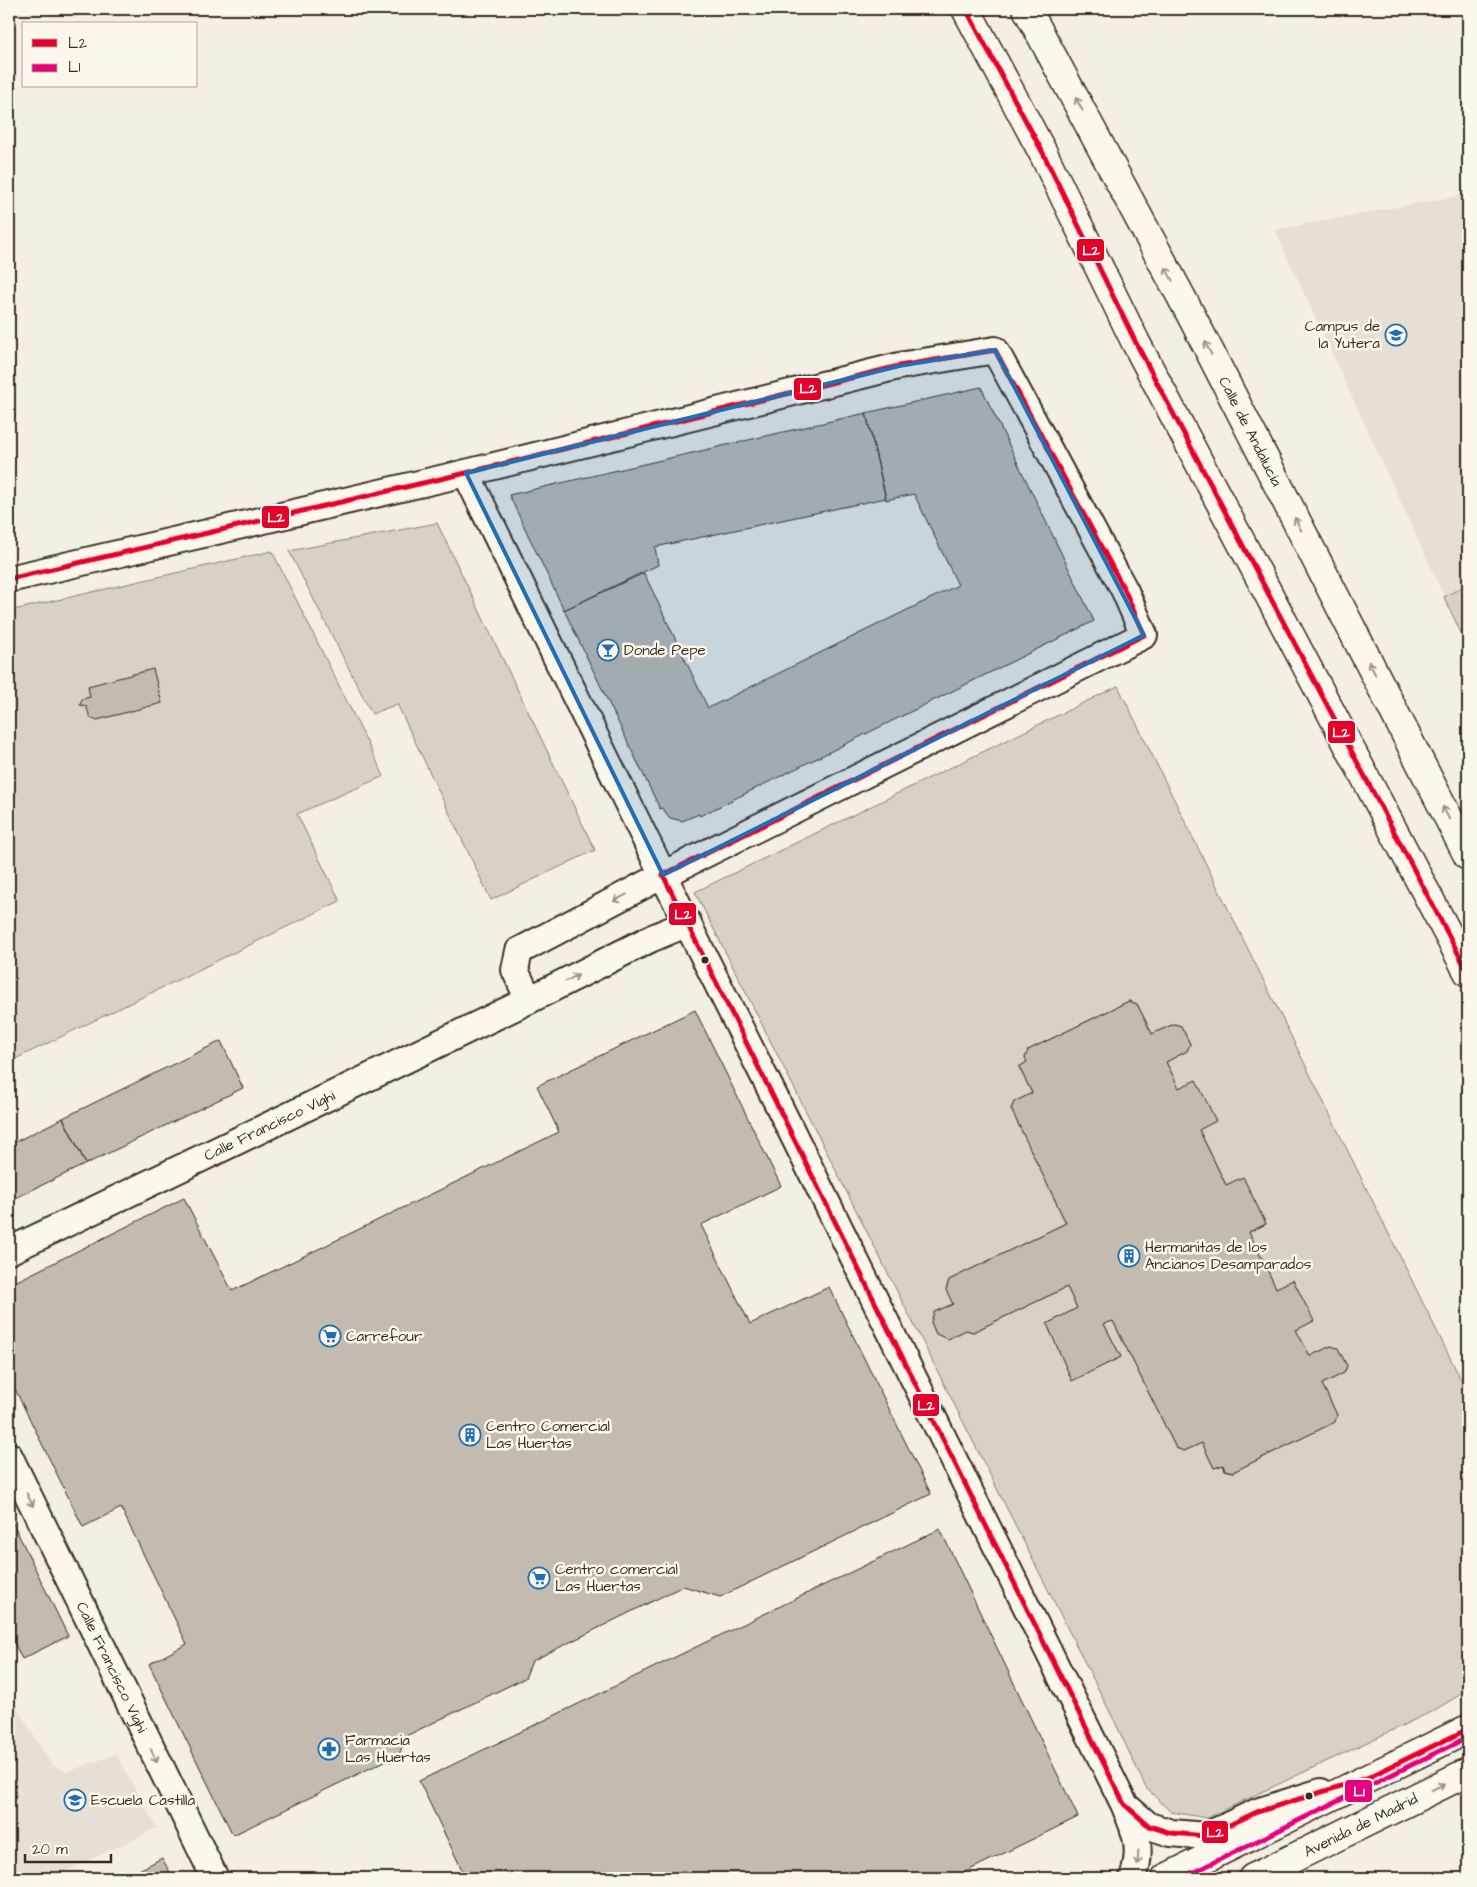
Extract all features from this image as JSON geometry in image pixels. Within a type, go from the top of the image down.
[{"type":"main road","points":[[966,9],[1043,153],[1136,343],[1468,972]]},
{"type":"main road","name":"Calle de Andalucía","points":[[1027,9],[1192,317],[1468,856]]},
{"type":"main road","points":[[1166,1878],[1468,1729]]},
{"type":"main road","name":"Avenida de Madrid","points":[[1253,1878],[1468,1772]]},
{"type":"street","points":[[9,579],[466,473],[899,366],[995,350],[1124,591],[1144,635],[663,875],[519,951],[516,970],[529,1000]]},
{"type":"street","points":[[466,473],[663,875],[1124,1804],[1138,1835],[1138,1862],[1133,1878]]},
{"type":"street","name":"Calle Francisco Vighi","points":[[9,1251],[529,1000],[650,939],[688,923]]},
{"type":"street","name":"Calle Francisco Vighi","points":[[9,1456],[215,1878]]},
{"type":"street","points":[[1124,1804],[1149,1826],[1171,1833],[1206,1836],[1257,1812],[1368,1778]]},
{"type":"highlighted area","points":[[995,350],[1144,635],[663,875],[466,473],[899,366]]},
{"type":"shaded area","name":"Campus de la Yutera","points":[[1468,194],[1468,648],[1275,230]]},
{"type":"shaded area","points":[[437,523],[595,850],[491,900],[397,704],[372,714],[289,551]]},
{"type":"shaded area","points":[[272,551],[384,776],[297,814],[340,901],[9,1062],[9,611]]},
{"type":"shaded area","points":[[1468,584],[1468,648],[1444,597]]},
{"type":"shaded area","points":[[1118,686],[1468,1394],[1468,1690],[1433,1711],[1207,1818],[1171,1812],[1146,1788],[1115,1722],[695,892]],"holes":[[[1129,1001],[1137,1004],[1152,1034],[1174,1024],[1181,1026],[1190,1044],[1187,1051],[1166,1062],[1226,1185],[1243,1178],[1266,1224],[1249,1232],[1276,1288],[1293,1280],[1313,1321],[1296,1330],[1310,1356],[1331,1346],[1338,1349],[1347,1366],[1344,1373],[1322,1384],[1337,1415],[1335,1422],[1233,1472],[1225,1470],[1223,1465],[1214,1468],[1202,1443],[1184,1451],[1176,1448],[1113,1321],[1104,1324],[1121,1357],[1072,1380],[1047,1324],[1077,1308],[1067,1287],[973,1332],[966,1330],[948,1339],[936,1334],[931,1322],[935,1312],[953,1304],[946,1290],[949,1280],[1066,1223],[1011,1109],[1014,1102],[1032,1093],[1019,1067],[1027,1062],[1025,1058],[1028,1050]]]},
{"type":"shaded area","name":"Escuela Castilla","points":[[9,1695],[52,1765],[67,1772],[116,1754],[157,1828],[52,1878],[9,1878]]},
{"type":"building","points":[[981,387],[1094,621],[700,816],[699,814],[682,821],[670,818],[662,808],[660,809],[564,610],[644,573],[708,708],[958,585],[914,494],[886,500],[866,413]]},
{"type":"building","points":[[866,413],[886,498],[655,547],[658,565],[564,610],[509,495]]},
{"type":"building","points":[[153,669],[162,703],[97,720],[90,717],[86,706],[80,705],[82,699],[90,697],[88,686]]},
{"type":"building","name":"Hermanitas de los Ancianos Desamparados","points":[[1129,1001],[1137,1004],[1152,1034],[1174,1024],[1181,1026],[1190,1044],[1187,1051],[1166,1062],[1179,1088],[1196,1080],[1216,1121],[1199,1130],[1226,1185],[1243,1177],[1266,1224],[1249,1232],[1276,1288],[1293,1280],[1314,1321],[1296,1330],[1310,1356],[1331,1346],[1338,1348],[1347,1366],[1344,1373],[1322,1384],[1337,1415],[1335,1422],[1233,1472],[1225,1470],[1223,1465],[1214,1468],[1202,1443],[1184,1451],[1176,1448],[1113,1321],[1104,1324],[1121,1357],[1072,1381],[1047,1324],[1077,1308],[1067,1287],[973,1332],[966,1330],[948,1339],[936,1334],[931,1322],[934,1312],[953,1304],[946,1290],[949,1280],[1066,1223],[1011,1109],[1014,1102],[1032,1093],[1019,1067],[1027,1062],[1025,1058],[1028,1050]]},
{"type":"building","name":"Centro Comercial Las Huertas","points":[[695,1010],[781,1186],[701,1225],[750,1324],[829,1287],[931,1494],[720,1597],[683,1586],[532,1661],[525,1678],[406,1736],[398,1758],[390,1762],[389,1759],[233,1835],[149,1664],[187,1644],[121,1508],[83,1527],[9,1377],[9,1285],[184,1198],[232,1291],[559,1132],[537,1086]]},
{"type":"building","points":[[221,1041],[243,1088],[86,1164],[63,1118]]},
{"type":"building","points":[[63,1118],[86,1164],[9,1201],[9,1145]]},
{"type":"building","points":[[9,1515],[68,1636],[22,1659],[9,1632]]},
{"type":"building","points":[[940,1529],[1078,1817],[953,1878],[466,1878],[419,1781]]},
{"type":"building","points":[[162,1858],[173,1878],[124,1878]]},
{"type":"transit line","name":"L2","points":[[966,9],[1043,153],[1136,343],[1468,972]]},
{"type":"transit line","name":"L2","points":[[9,579],[466,473],[899,366],[995,350],[1125,591],[1144,635],[663,875],[1124,1804],[1149,1826],[1171,1833],[1206,1836],[1257,1812],[1367,1778],[1468,1729]]},
{"type":"transit line","name":"L1","points":[[1182,1878],[1468,1737]]},
{"type":"place","name":"Campus de la Yutera","points":[[1396,335]]},
{"type":"place","name":"Donde Pepe","points":[[608,650]]},
{"type":"place","name":"Hermanitas de los Ancianos Desamparados","points":[[1129,1256]]},
{"type":"place","name":"Carrefour","points":[[330,1336]]},
{"type":"place","name":"Centro Comercial Las Huertas","points":[[470,1435]]},
{"type":"place","name":"Centro comercial Las Huertas","points":[[539,1578]]},
{"type":"place","name":"Farmacia Las Huertas","points":[[329,1749]]},
{"type":"place","name":"Escuela Castilla","points":[[75,1800]]}]
